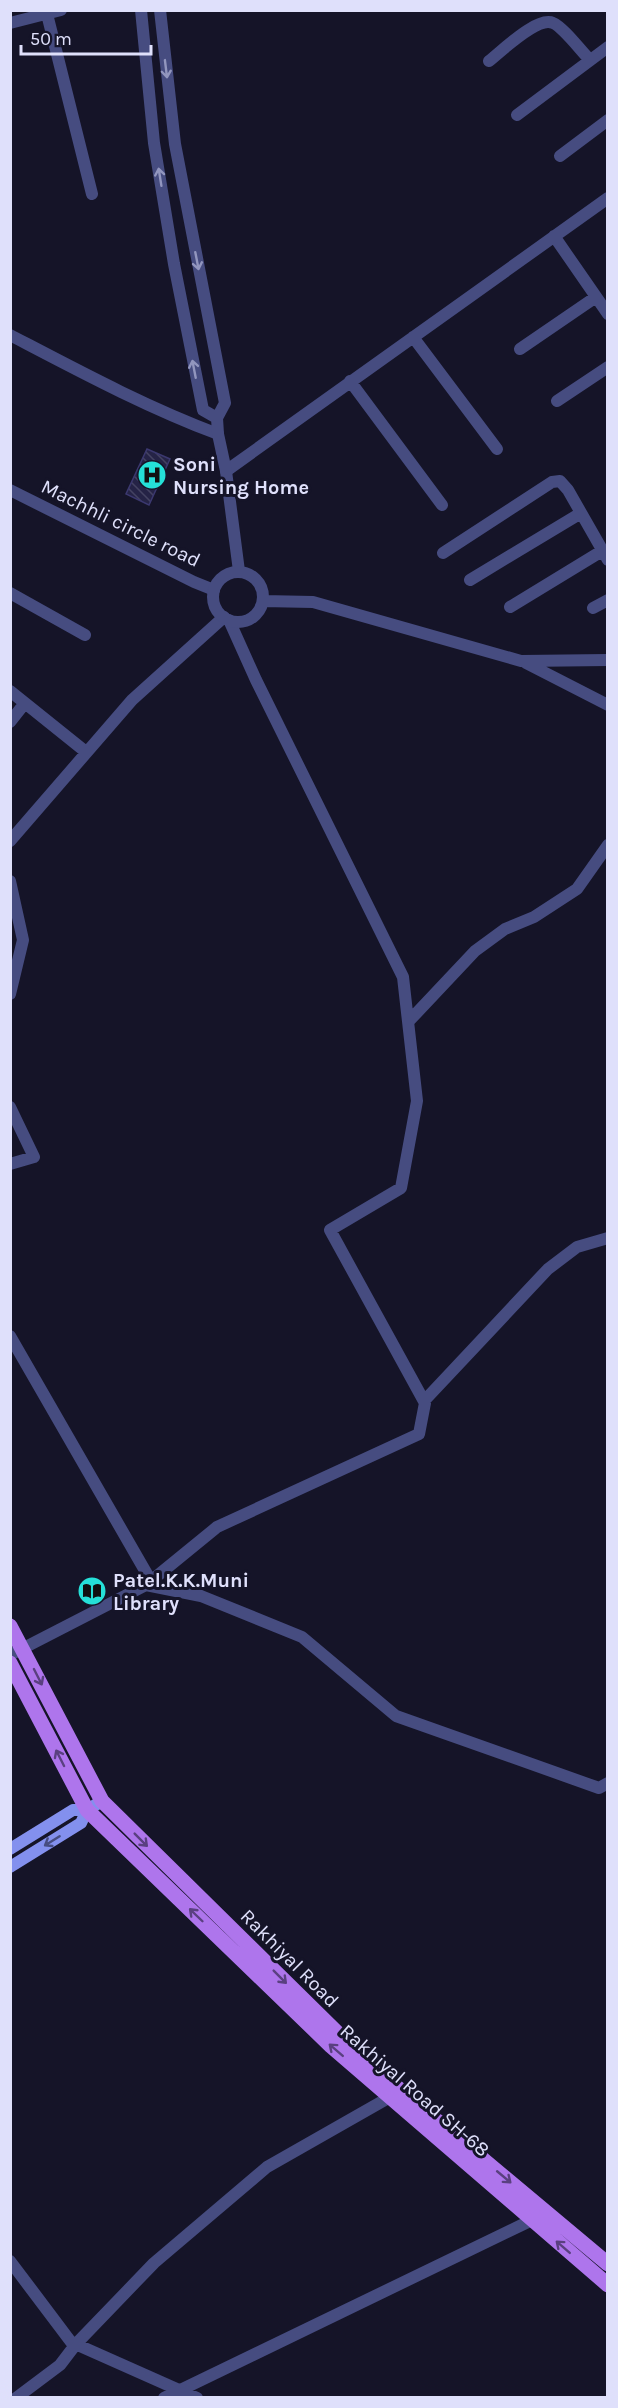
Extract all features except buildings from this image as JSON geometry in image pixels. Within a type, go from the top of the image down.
[{"type":"main road","name":"Rakhiyal Road","points":[[10,1626],[17,1652],[102,1801],[368,2063],[394,2092],[608,2264]]},
{"type":"main road","name":"Rakhiyal Road SH-68","points":[[10,1663],[87,1810],[331,2046],[394,2092],[532,2220],[608,2285]]},
{"type":"main road","points":[[10,1867],[81,1823],[87,1810],[102,1801]]},
{"type":"main road","points":[[10,1849],[73,1809],[87,1810]]},
{"type":"street","points":[[10,23],[61,10]]},
{"type":"street","points":[[141,10],[154,142],[174,264],[203,410],[217,418]]},
{"type":"street","points":[[160,10],[175,144],[225,403],[217,418],[218,434],[226,471],[239,572]]},
{"type":"street","points":[[47,14],[92,194]]},
{"type":"street","points":[[489,61],[533,27],[550,22],[556,24],[590,60]]},
{"type":"street","points":[[517,115],[608,47]]},
{"type":"street","points":[[560,156],[608,120]]},
{"type":"street","points":[[226,471],[608,198]]},
{"type":"street","points":[[554,236],[608,314]]},
{"type":"street","points":[[520,349],[596,297]]},
{"type":"street","points":[[10,335],[105,384],[218,434]]},
{"type":"street","points":[[413,337],[497,449]]},
{"type":"street","points":[[557,401],[608,368]]},
{"type":"street","points":[[350,381],[442,505]]},
{"type":"street","points":[[443,553],[552,482],[560,481],[568,490],[605,555],[510,607]]},
{"type":"street","name":"Machhli circle road","points":[[10,490],[214,590]]},
{"type":"street","points":[[470,580],[581,513]]},
{"type":"street","points":[[10,841],[132,700],[227,619],[244,621],[260,609],[263,600],[259,583],[251,575],[239,572],[223,577],[214,590],[216,608],[227,619],[403,977],[417,1101],[401,1188],[330,1230],[424,1401]]},
{"type":"street","points":[[10,593],[85,635]]},
{"type":"street","points":[[263,600],[313,602],[521,661],[608,705]]},
{"type":"street","points":[[593,608],[608,600]]},
{"type":"street","points":[[521,661],[608,660]]},
{"type":"street","points":[[10,691],[86,752]]},
{"type":"street","points":[[10,722],[25,703]]},
{"type":"street","points":[[409,1021],[475,951],[505,929],[534,917],[577,889],[608,845]]},
{"type":"street","points":[[10,880],[23,940],[10,994]]},
{"type":"street","points":[[10,1107],[34,1157],[10,1164]]},
{"type":"street","points":[[17,1652],[148,1583],[217,1527],[419,1434],[424,1401],[548,1269],[577,1247],[608,1238]]},
{"type":"street","points":[[10,1336],[148,1583],[201,1596],[302,1637],[396,1716],[599,1788],[608,1783]]},
{"type":"street","points":[[16,2397],[60,2365],[76,2344],[154,2263],[267,2168],[394,2092]]},
{"type":"street","points":[[164,2397],[532,2220]]},
{"type":"street","points":[[10,2261],[71,2342],[197,2397]]},
{"type":"place","name":"Soni Nursing Home","points":[[152,475]]},
{"type":"place","name":"Patel.K.K.Muni Library","points":[[92,1591]]}]
